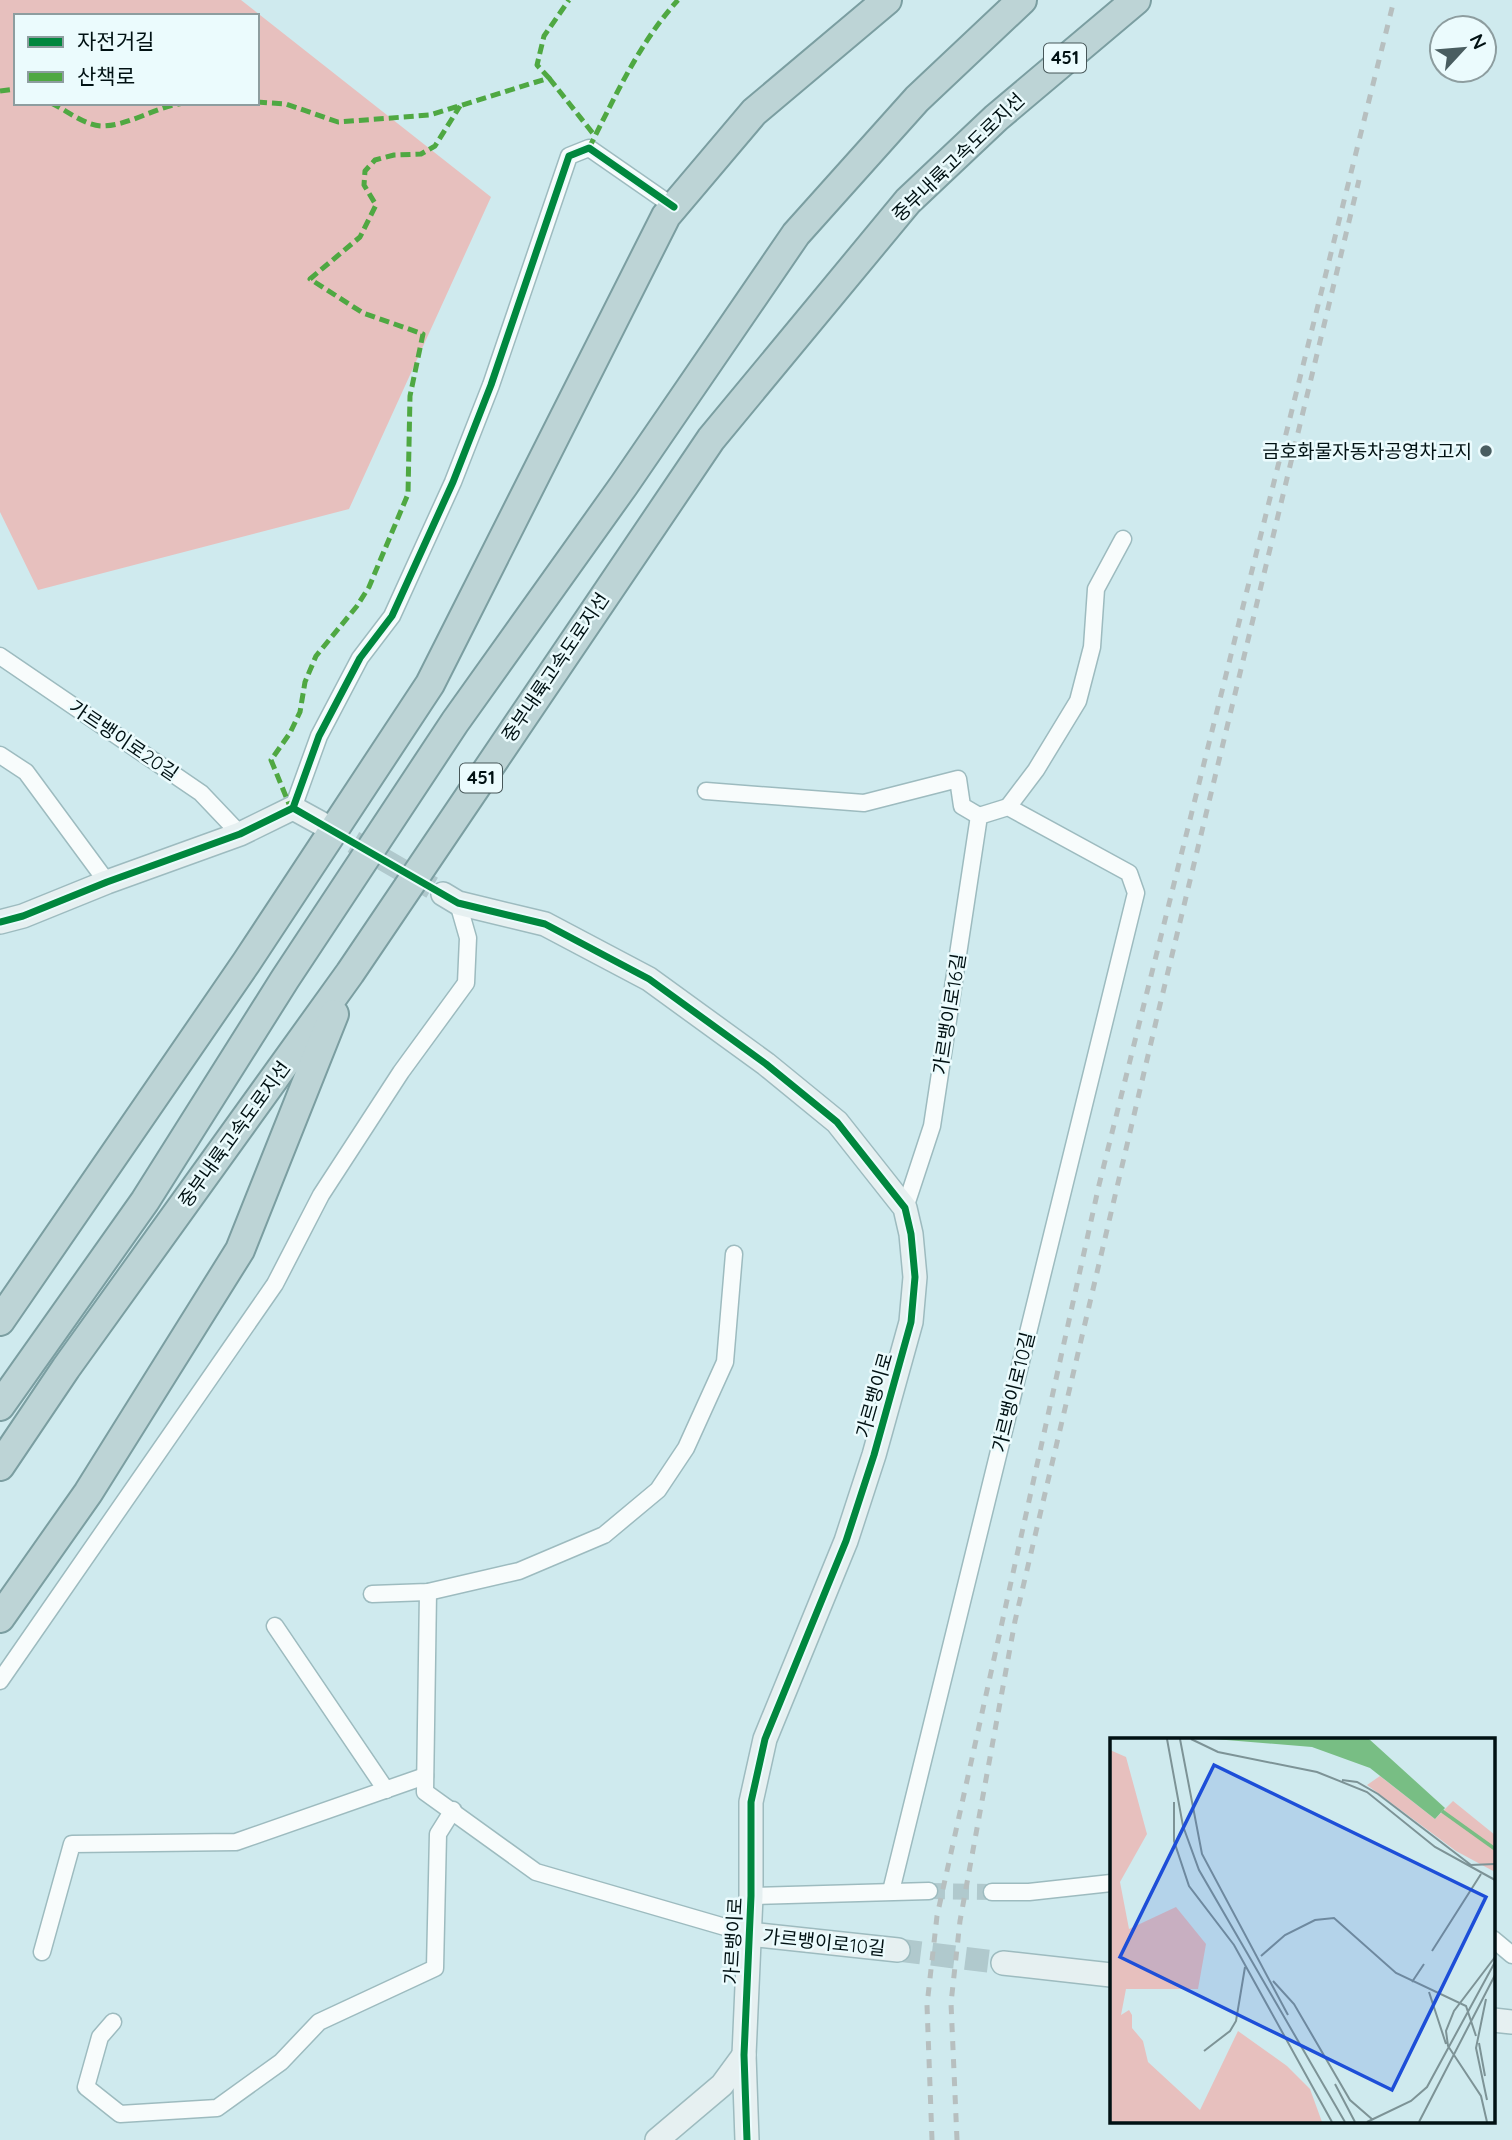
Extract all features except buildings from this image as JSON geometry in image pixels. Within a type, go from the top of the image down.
[{"type":"highway","points":[[0,1321],[246,963],[430,684],[666,216],[754,112],[887,0]]},
{"type":"highway","name":"중부내륙고속도로지선","points":[[0,1406],[145,1201],[285,979],[455,722],[624,485],[796,234],[916,99],[1022,0]]},
{"type":"highway","name":"중부내륙고속도로지선","points":[[0,1466],[74,1357],[350,973],[711,439],[908,201],[996,118],[1136,0]]},
{"type":"highway","points":[[0,1618],[88,1493],[240,1250],[350,973]]},
{"type":"highway","points":[[0,1597],[88,1493]]},
{"type":"street","points":[[0,922],[23,916],[107,882],[240,834],[293,808],[319,736],[360,658],[392,616],[453,482],[491,385],[569,156],[589,148],[674,207]]},
{"type":"street","points":[[706,791],[864,803],[958,779],[962,806],[979,816],[1008,807],[1036,770],[1078,701],[1092,647],[1096,589],[1122,539]]},
{"type":"street","name":"가르뱅이로20길","points":[[0,656],[201,793],[240,834]]},
{"type":"street","points":[[0,755],[26,772],[107,882]]},
{"type":"street","name":"가르뱅이로10길","points":[[891,1891],[1136,893],[1129,873],[1008,807]]},
{"type":"street","points":[[293,808],[324,825]]},
{"type":"street","name":"가르뱅이로16길","points":[[905,1209],[932,1126],[979,816]]},
{"type":"street","points":[[0,1681],[275,1284],[320,1195],[401,1072],[466,983],[468,938],[451,898]]},
{"type":"street","name":"가르뱅이로","points":[[451,898],[545,925],[649,979],[766,1064],[837,1122],[905,1209],[911,1234],[915,1277],[911,1322],[874,1455],[846,1541],[765,1739],[751,1802],[750,1934],[744,2055],[747,2140]]},
{"type":"street","points":[[372,1594],[428,1592],[519,1571],[604,1535],[658,1490],[686,1448],[725,1362],[734,1254]]},
{"type":"street","points":[[428,1592],[425,1791],[536,1872],[750,1934]]},
{"type":"street","points":[[275,1626],[386,1790]]},
{"type":"street","points":[[42,1952],[72,1844],[236,1842],[425,1776]]},
{"type":"street","points":[[113,2022],[100,2037],[86,2087],[120,2114],[217,2108],[281,2062],[319,2022],[435,1968],[438,1834],[453,1810]]},
{"type":"street","points":[[992,1892],[1029,1892],[1110,1882]]},
{"type":"street","points":[[751,1896],[929,1891]]},
{"type":"street","name":"가르뱅이로10길","points":[[750,1934],[898,1950]]},
{"type":"street","points":[[1494,1940],[1512,1955]]},
{"type":"street","points":[[1003,1963],[1110,1975]]},
{"type":"street","points":[[1494,2020],[1512,2022]]},
{"type":"street","points":[[657,2140],[722,2085],[744,2055]]},
{"type":"shaded area","points":[[0,0],[241,0],[259,14],[14,14],[14,105],[259,105],[259,14],[491,197],[349,509],[38,590],[0,512]]},
{"type":"tunnel","points":[[324,825],[443,894]]},
{"type":"tunnel","points":[[929,1891],[992,1892]]},
{"type":"tunnel","points":[[898,1950],[1003,1963]]},
{"type":"railway","points":[[932,2140],[927,2005],[937,1916],[1099,1185],[1394,0]]},
{"type":"railway","points":[[957,2140],[951,2003],[960,1921],[1015,1621],[1359,180]]},
{"type":"marked path","points":[[259,102],[286,104],[338,122],[430,115],[549,78],[537,65],[544,36],[569,0]]},
{"type":"marked path","points":[[589,148],[640,52],[678,0]]},
{"type":"marked path","points":[[549,78],[595,136]]},
{"type":"marked path","points":[[0,91],[14,89]]},
{"type":"marked path","points":[[55,105],[82,120],[101,126],[122,123],[174,105]]},
{"type":"marked path","points":[[295,808],[289,804],[271,760],[290,733],[300,712],[305,682],[316,656],[369,587],[408,494],[410,396],[423,334],[363,313],[310,279],[360,237],[376,205],[364,185],[365,171],[375,160],[394,155],[421,154],[435,146],[460,106]]},
{"type":"cycle path","points":[[0,922],[23,916],[107,882],[240,834],[293,808],[319,736],[360,658],[392,616],[453,482],[491,385],[569,156],[589,148],[674,207]]},
{"type":"cycle path","points":[[293,808],[458,903],[545,924],[649,979],[766,1064],[837,1122],[905,1208],[911,1234],[915,1277],[911,1322],[874,1455],[846,1541],[765,1739],[751,1802],[751,1896],[744,2055],[747,2140]]},
{"type":"place","name":"금호화물자동차공영차고지","points":[[1486,451]]}]
